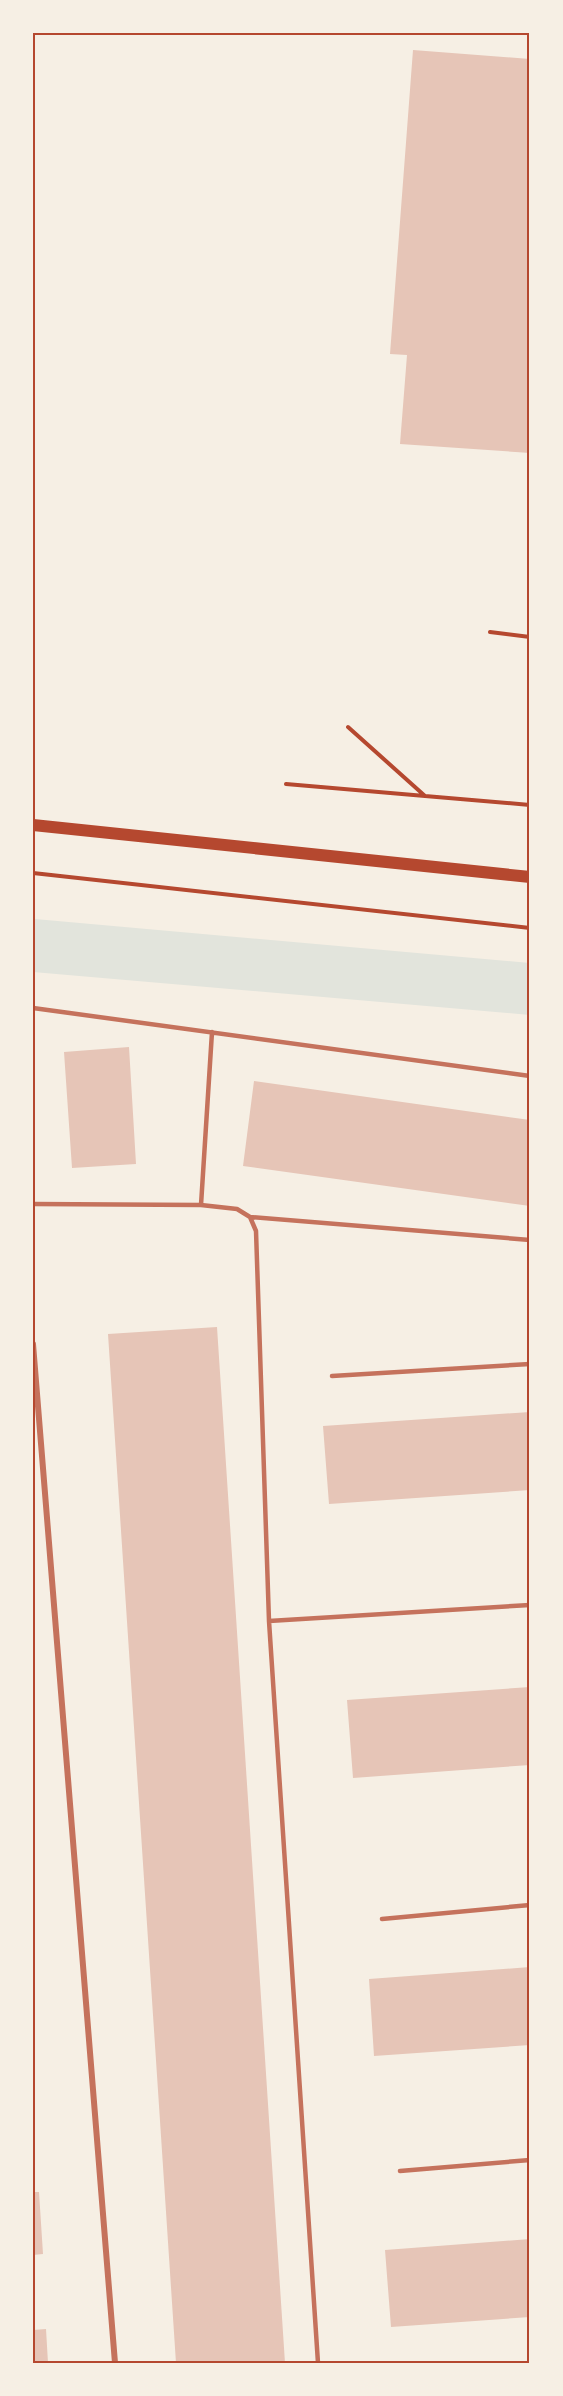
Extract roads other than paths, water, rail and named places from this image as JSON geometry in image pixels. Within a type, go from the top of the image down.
[{"type":"main road","points":[[33,825],[530,877]]},
{"type":"street","points":[[33,1344],[115,2363]]},
{"type":"lane","points":[[33,1008],[530,1076]]},
{"type":"lane","points":[[201,1205],[212,1032]]},
{"type":"lane","points":[[33,1204],[201,1205],[237,1209],[250,1217],[530,1240]]},
{"type":"lane","points":[[250,1217],[256,1232],[269,1621],[318,2363]]},
{"type":"lane","points":[[332,1376],[530,1364]]},
{"type":"lane","points":[[269,1621],[530,1605]]},
{"type":"lane","points":[[382,1919],[530,1905]]},
{"type":"lane","points":[[400,2171],[530,2160]]}]
